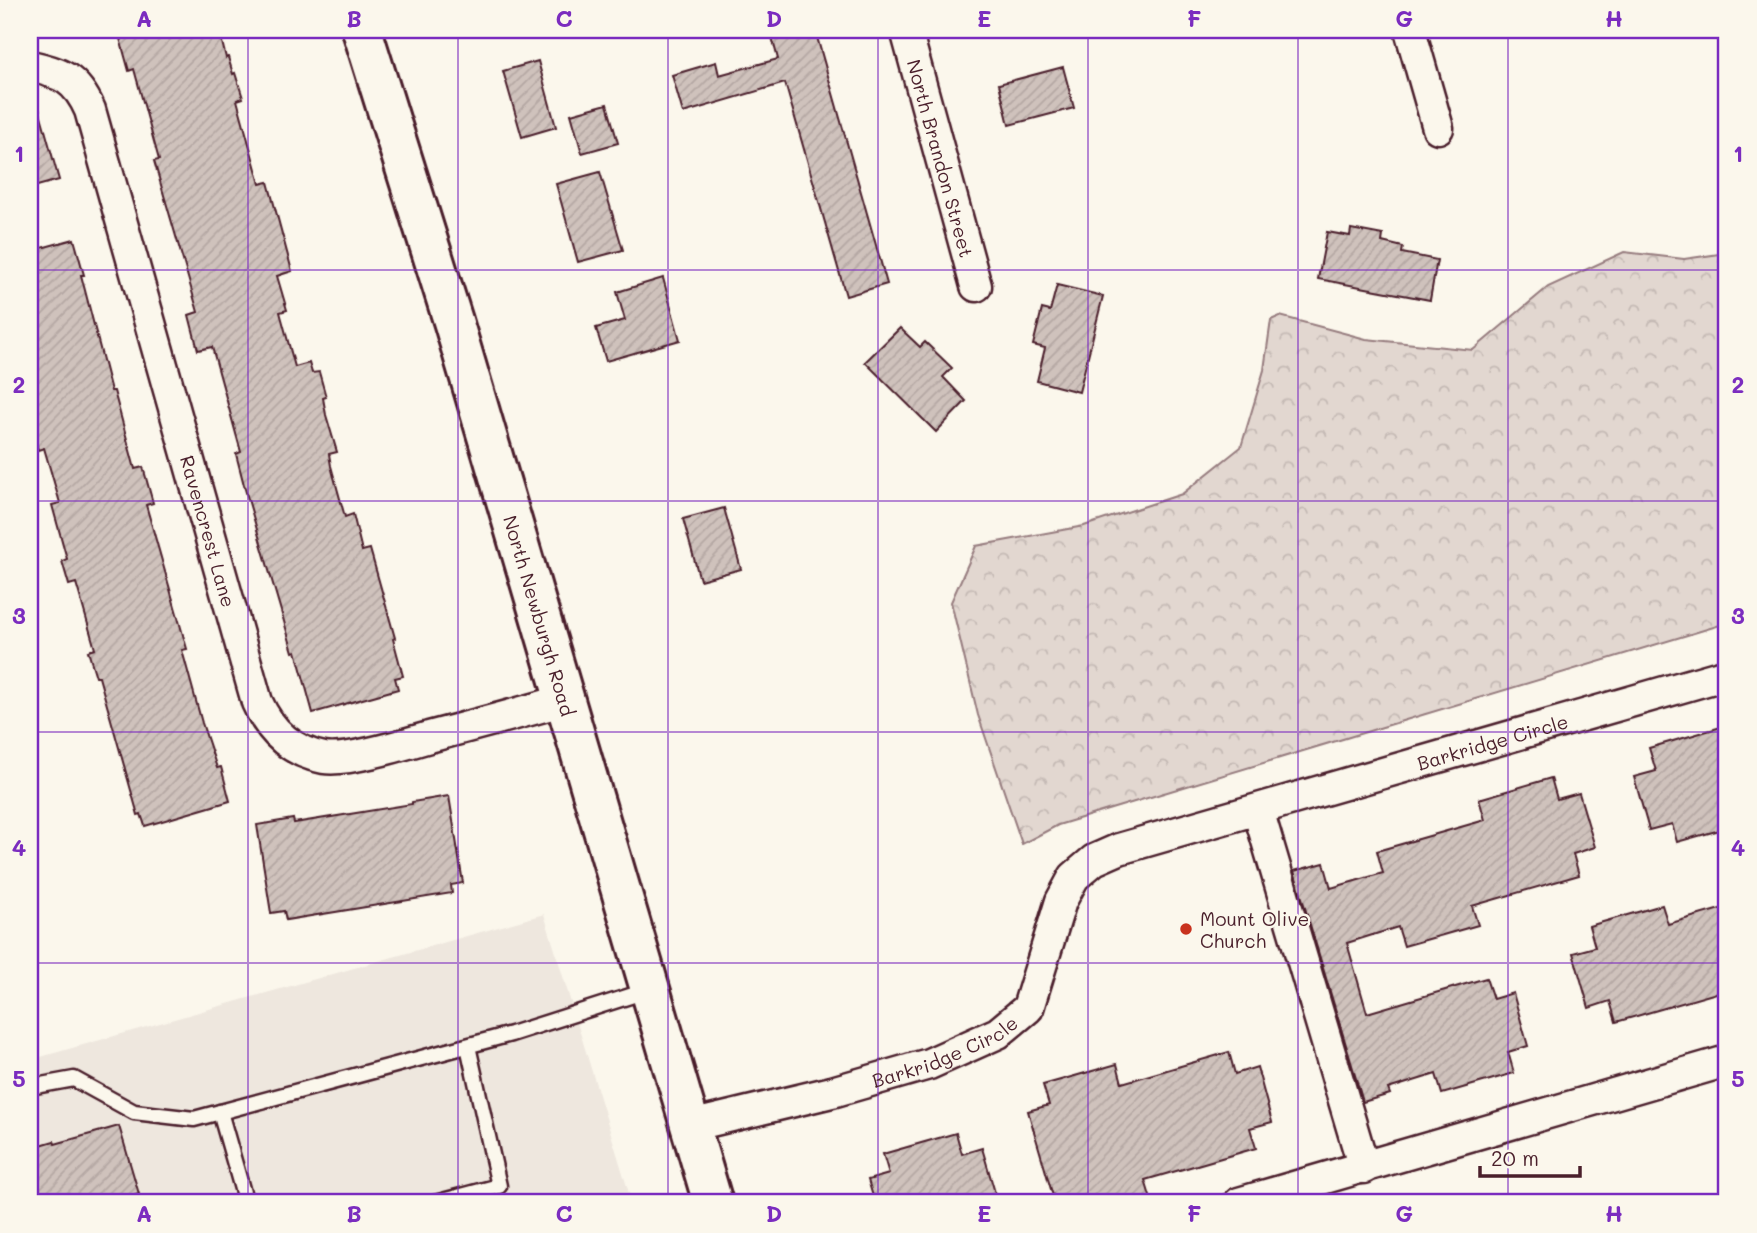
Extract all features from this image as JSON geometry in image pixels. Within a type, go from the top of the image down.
[{"type":"main road","name":"North Newburgh Road","points":[[362,30],[454,324],[713,1203]]},
{"type":"street","name":"North Brandon Street","points":[[906,30],[976,286]]},
{"type":"street","points":[[1410,30],[1438,128]]},
{"type":"street","name":"Ravencrest Lane","points":[[30,66],[56,72],[69,79],[83,94],[90,110],[257,702],[265,720],[277,736],[302,751],[327,758],[380,751],[565,700]]},
{"type":"street","name":"Barkridge Circle","points":[[690,1126],[832,1092],[929,1064],[998,1033],[1028,1008],[1061,901],[1074,877],[1094,859],[1119,849],[1727,674]]},
{"type":"street","points":[[1258,810],[1364,1168]]},
{"type":"street","points":[[1240,1203],[1727,1060]]},
{"type":"lane","points":[[30,1087],[74,1079],[134,1112],[194,1119],[468,1046],[650,990]]},
{"type":"lane","points":[[435,1203],[499,1186],[468,1046]]},
{"type":"lane","points":[[220,1112],[246,1203]]},
{"type":"shaded area","points":[[544,914],[632,1203],[30,1203],[30,1060]]},
{"type":"green space","points":[[1624,252],[1684,259],[1727,253],[1727,623],[1058,825],[1022,844],[978,715],[951,602],[976,546],[1084,526],[1182,494],[1241,447],[1264,370],[1271,320],[1280,316],[1366,339],[1473,350],[1548,287]]},
{"type":"building","points":[[138,30],[219,30],[226,58],[228,57],[233,74],[235,73],[243,98],[237,100],[260,184],[268,182],[292,271],[277,276],[287,310],[280,312],[295,367],[309,363],[312,373],[319,372],[326,397],[323,398],[326,415],[337,452],[329,454],[331,466],[345,517],[353,514],[362,551],[370,549],[403,676],[395,678],[398,689],[313,713],[245,489],[236,454],[241,452],[212,347],[198,350],[189,315],[198,312],[154,161],[159,160],[134,69],[129,71],[119,35]]},
{"type":"building","points":[[770,30],[815,30],[887,284],[846,296],[785,83],[683,113],[672,75],[716,62],[719,75],[778,59]]},
{"type":"building","points":[[538,61],[556,127],[522,137],[503,71]]},
{"type":"building","points":[[1063,67],[1074,108],[1009,125],[999,84]]},
{"type":"building","points":[[607,104],[618,143],[582,153],[571,114]]},
{"type":"building","points":[[38,105],[59,180],[30,188],[30,106]]},
{"type":"building","points":[[600,172],[623,250],[578,262],[556,184]]},
{"type":"building","points":[[1351,229],[1383,235],[1382,242],[1403,247],[1402,253],[1437,260],[1430,300],[1318,279],[1327,232],[1350,236]]},
{"type":"building","points":[[74,239],[111,391],[114,391],[135,469],[143,467],[153,503],[146,505],[187,649],[182,650],[202,723],[217,768],[221,767],[230,801],[145,826],[141,814],[138,815],[99,677],[96,677],[88,651],[95,649],[76,583],[69,585],[62,561],[67,559],[52,505],[60,503],[44,448],[38,450],[34,437],[30,439],[30,251]]},
{"type":"building","points":[[663,278],[680,340],[606,361],[596,328],[625,320],[617,292]]},
{"type":"building","points":[[1057,285],[1103,296],[1079,392],[1037,381],[1045,348],[1033,345],[1042,309],[1050,311]]},
{"type":"building","points":[[900,328],[920,347],[925,342],[952,368],[943,377],[966,401],[936,432],[865,362]]},
{"type":"building","points":[[724,508],[741,569],[700,580],[683,519]]},
{"type":"building","points":[[1721,727],[1727,750],[1727,828],[1677,842],[1672,824],[1649,830],[1634,777],[1656,771],[1649,748]]},
{"type":"building","points":[[1551,778],[1557,799],[1579,793],[1595,847],[1573,854],[1579,875],[1472,906],[1478,925],[1404,946],[1398,927],[1347,943],[1367,1013],[1486,978],[1493,999],[1513,993],[1528,1046],[1508,1052],[1514,1073],[1442,1094],[1436,1074],[1388,1089],[1390,1094],[1363,1102],[1294,871],[1324,863],[1331,888],[1383,873],[1377,851],[1485,820],[1479,799]]},
{"type":"building","points":[[449,796],[463,883],[451,885],[452,893],[286,920],[284,911],[271,913],[257,825],[293,819],[294,823]]},
{"type":"building","points":[[1662,905],[1668,924],[1727,907],[1727,990],[1616,1022],[1610,1001],[1589,1008],[1573,953],[1595,947],[1589,926]]},
{"type":"building","points":[[1229,1052],[1235,1074],[1257,1067],[1272,1122],[1250,1128],[1256,1148],[1145,1180],[1152,1203],[1055,1203],[1028,1111],[1049,1105],[1043,1085],[1117,1064],[1122,1083]]},
{"type":"building","points":[[119,1126],[139,1194],[124,1199],[126,1203],[30,1203],[30,1148],[54,1141],[55,1144]]},
{"type":"building","points":[[956,1133],[962,1154],[982,1148],[998,1203],[875,1203],[868,1180],[889,1174],[883,1154]]},
{"type":"place","name":"Mount Olive Church","points":[[1186,929]]}]
